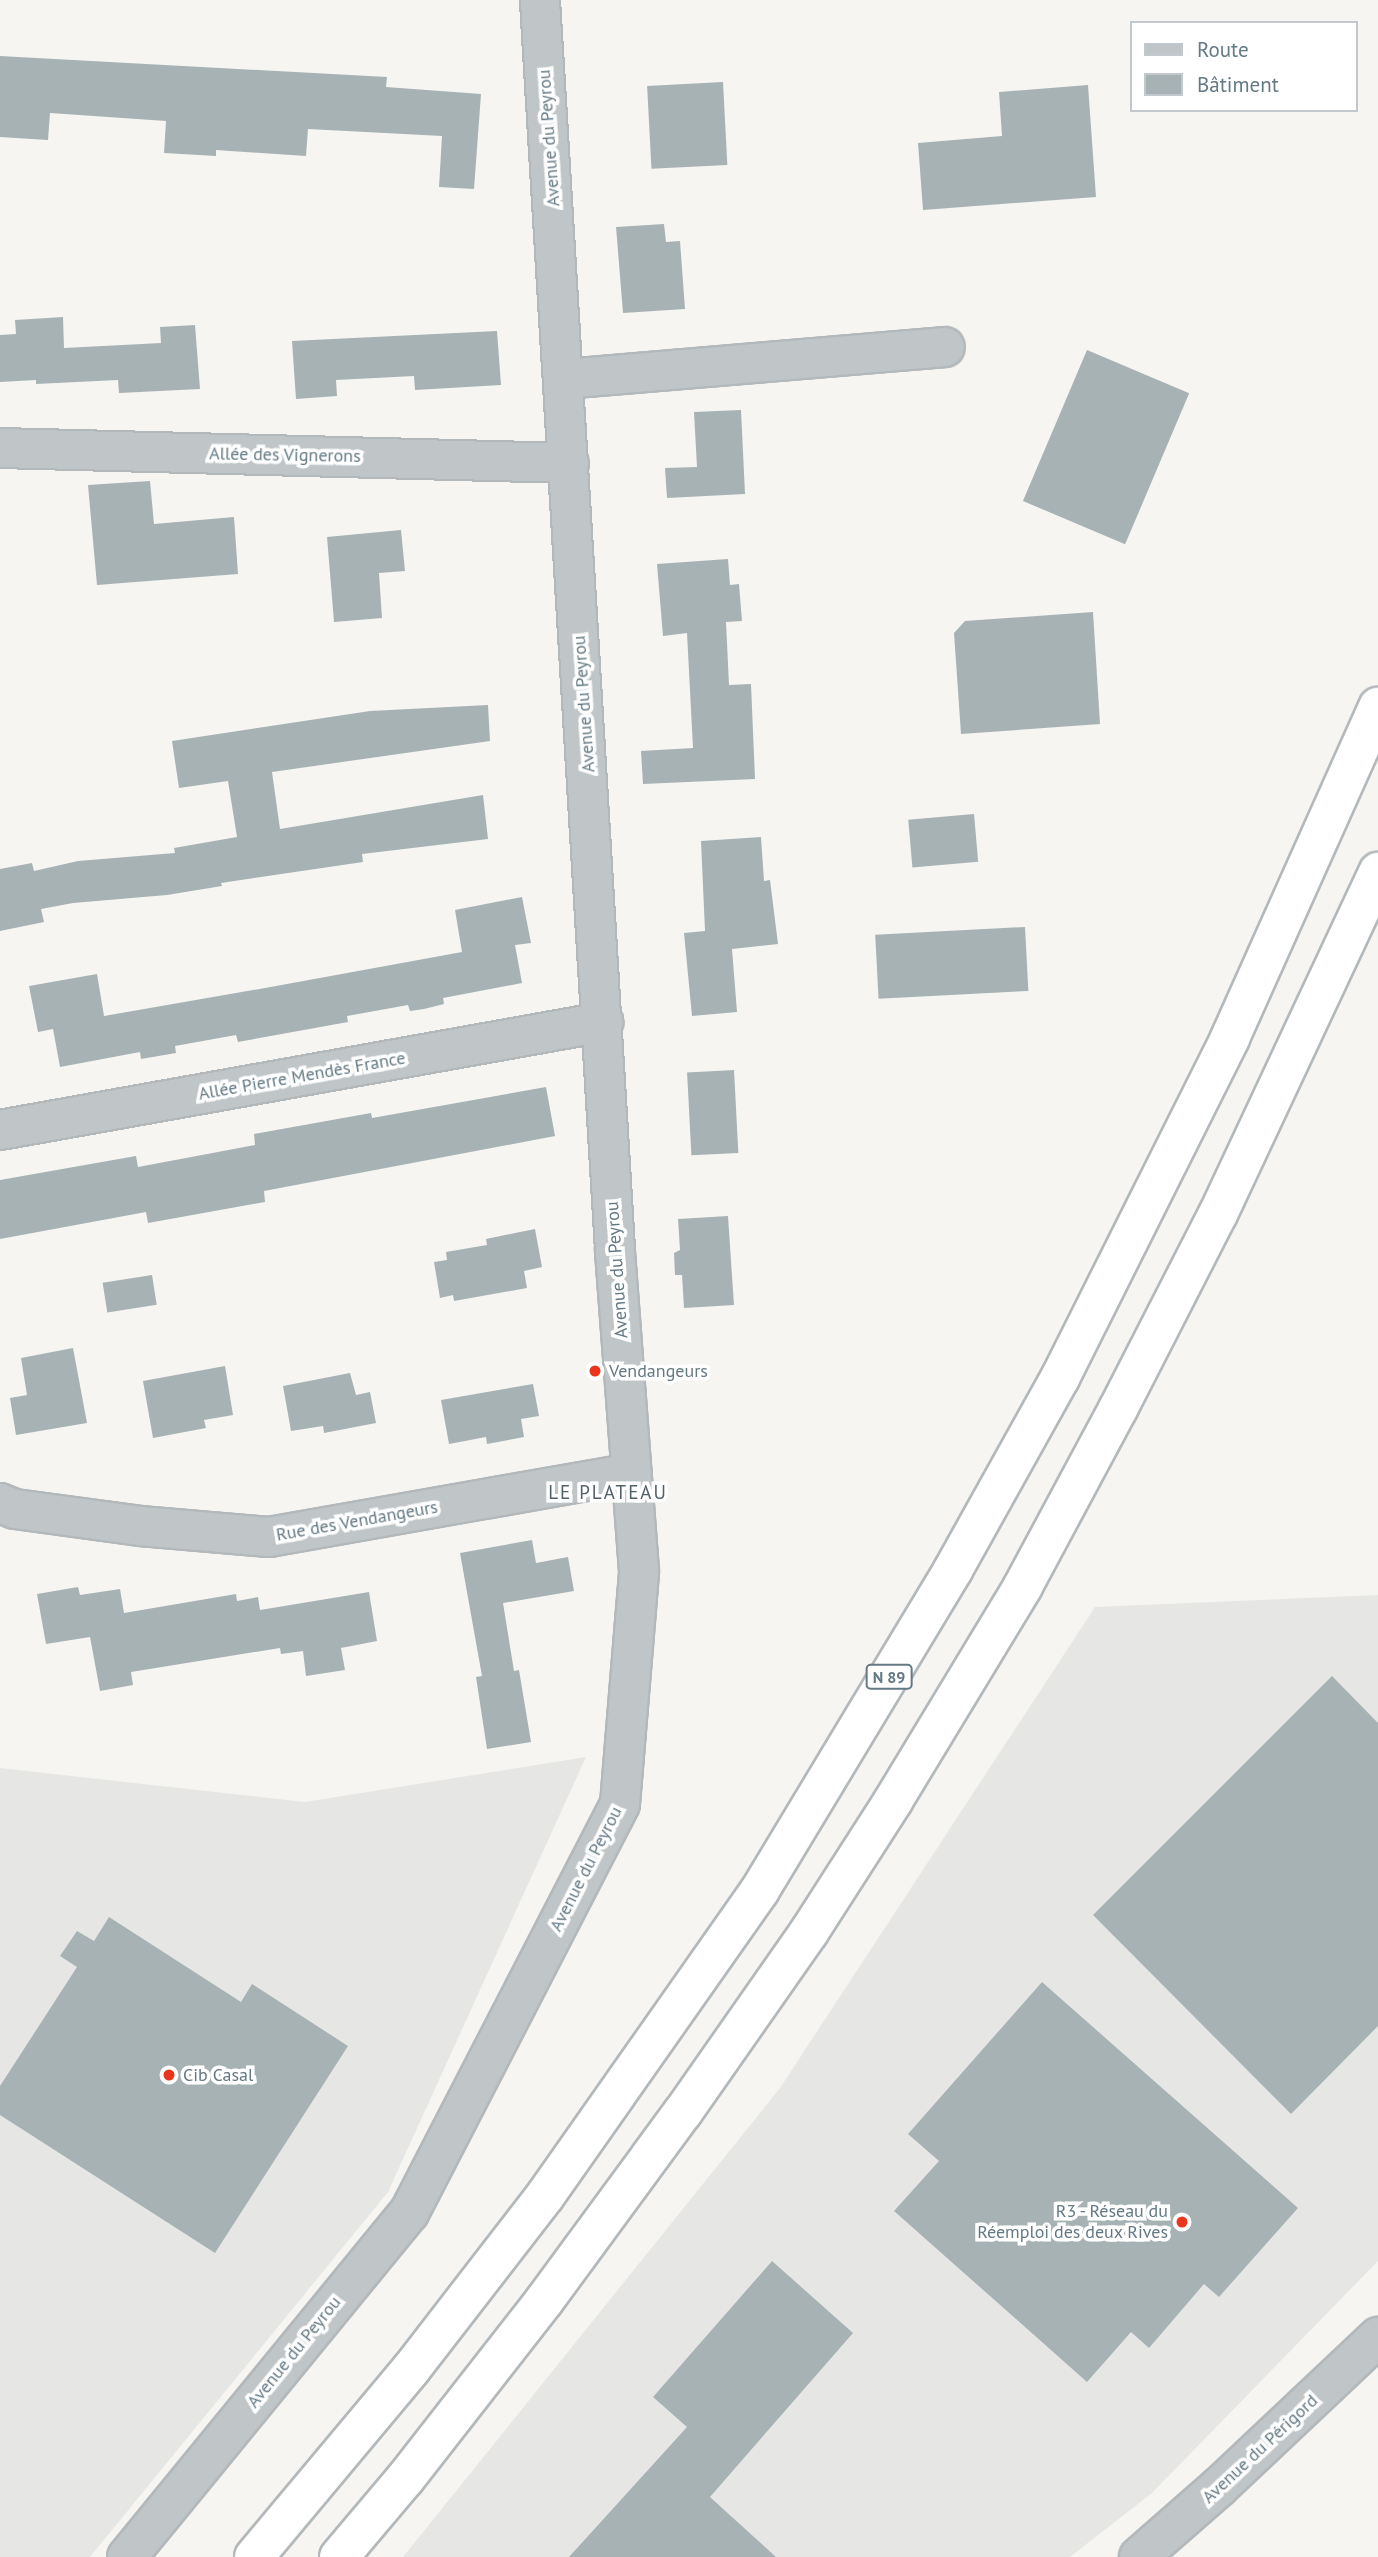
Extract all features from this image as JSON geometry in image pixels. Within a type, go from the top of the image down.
[{"type":"highway","name":"N 89","points":[[254,2557],[412,2368],[537,2207],[760,1890],[953,1570],[1060,1378],[1230,1038],[1378,707]]},
{"type":"highway","points":[[339,2557],[405,2479],[544,2301],[683,2112],[809,1932],[893,1801],[1023,1586],[1118,1409],[1218,1214],[1378,872]]},
{"type":"street","name":"Avenue du Peyrou","points":[[127,2557],[408,2213],[620,1804],[639,1570],[540,0]]},
{"type":"street","points":[[564,379],[945,347]]},
{"type":"street","name":"Allée des Vignerons","points":[[0,448],[569,463]]},
{"type":"street","name":"Allée Pierre Mendès France","points":[[0,1130],[603,1022]]},
{"type":"street","name":"Rue des Vendangeurs","points":[[0,1503],[15,1509],[139,1526],[268,1537],[631,1473]]},
{"type":"street","name":"Avenue du Périgord","points":[[1139,2557],[1228,2478],[1378,2337]]},
{"type":"shaded area","points":[[1378,1595],[1378,2261],[1152,2493],[1070,2557],[403,2557],[780,2088],[1095,1607]]},
{"type":"shaded area","points":[[586,1757],[388,2192],[90,2557],[0,2557],[0,1768],[305,1802]]},
{"type":"building","points":[[0,56],[387,77],[386,87],[481,94],[474,189],[439,187],[442,136],[308,129],[306,156],[216,150],[216,156],[164,153],[166,121],[50,113],[48,140],[0,137]]},
{"type":"building","points":[[723,82],[727,165],[651,169],[647,86]]},
{"type":"building","points":[[1088,85],[1096,197],[923,210],[918,143],[1002,136],[999,92]]},
{"type":"building","points":[[664,224],[666,242],[680,241],[685,309],[623,313],[616,227]]},
{"type":"building","points":[[63,317],[64,348],[161,343],[160,327],[195,325],[200,389],[119,393],[118,380],[36,384],[36,380],[0,382],[0,335],[16,334],[15,320]]},
{"type":"building","points":[[497,331],[501,385],[415,390],[414,376],[336,380],[337,396],[296,399],[292,341]]},
{"type":"building","points":[[1087,350],[1189,393],[1125,544],[1023,501]]},
{"type":"building","points":[[741,410],[745,494],[667,498],[665,468],[697,467],[694,412]]},
{"type":"building","points":[[150,481],[154,524],[234,517],[238,574],[97,585],[88,485]]},
{"type":"building","points":[[401,530],[405,571],[379,573],[382,618],[334,622],[327,537]]},
{"type":"building","points":[[728,559],[730,585],[739,584],[742,621],[726,622],[729,685],[751,684],[755,779],[643,784],[641,751],[693,748],[687,633],[663,636],[657,564]]},
{"type":"building","points":[[1093,612],[1100,724],[961,734],[954,633],[965,621]]},
{"type":"building","points":[[488,705],[490,741],[272,772],[280,829],[483,795],[488,839],[362,854],[363,862],[221,883],[222,886],[167,895],[73,903],[41,909],[44,922],[0,931],[0,869],[32,863],[34,871],[78,861],[175,853],[174,848],[237,837],[228,781],[179,788],[172,741],[370,711]]},
{"type":"building","points":[[974,814],[978,862],[912,868],[908,820]]},
{"type":"building","points":[[761,837],[764,881],[770,880],[778,944],[732,949],[737,1012],[692,1016],[684,933],[705,931],[701,841]]},
{"type":"building","points":[[522,897],[531,943],[515,945],[522,983],[443,998],[444,1004],[424,1009],[410,1011],[408,1005],[347,1016],[348,1022],[238,1042],[236,1035],[175,1046],[176,1053],[141,1059],[140,1052],[60,1067],[53,1029],[38,1032],[29,986],[97,974],[104,1016],[265,988],[462,952],[455,910]]},
{"type":"building","points":[[1025,927],[1028,991],[879,999],[875,935]]},
{"type":"building","points":[[734,1070],[738,1153],[691,1155],[687,1072]]},
{"type":"building","points":[[546,1087],[555,1136],[264,1191],[265,1202],[148,1223],[146,1212],[0,1239],[0,1180],[136,1156],[138,1167],[255,1145],[254,1134],[371,1113],[372,1118]]},
{"type":"building","points":[[728,1216],[734,1305],[684,1308],[682,1275],[675,1275],[674,1253],[680,1250],[678,1219]]},
{"type":"building","points":[[535,1229],[542,1267],[524,1271],[527,1288],[454,1301],[453,1295],[440,1298],[434,1262],[447,1260],[446,1252],[487,1245],[486,1239]]},
{"type":"building","points":[[152,1275],[157,1305],[107,1312],[103,1283]]},
{"type":"building","points":[[73,1348],[87,1423],[16,1435],[10,1398],[27,1395],[21,1358]]},
{"type":"building","points":[[225,1366],[233,1415],[204,1420],[206,1428],[153,1438],[143,1381]]},
{"type":"building","points":[[350,1373],[356,1395],[370,1392],[376,1423],[324,1433],[323,1426],[291,1431],[283,1386]]},
{"type":"building","points":[[533,1384],[539,1416],[521,1419],[524,1437],[487,1444],[486,1437],[449,1444],[441,1400]]},
{"type":"building","points":[[532,1540],[536,1563],[568,1557],[574,1591],[503,1603],[514,1671],[519,1670],[531,1742],[487,1749],[476,1677],[482,1676],[460,1553]]},
{"type":"building","points":[[78,1587],[80,1595],[120,1589],[124,1613],[236,1594],[237,1601],[258,1597],[260,1610],[369,1592],[377,1641],[341,1648],[345,1670],[306,1676],[303,1651],[281,1654],[280,1648],[131,1672],[133,1685],[100,1691],[90,1637],[46,1644],[37,1594]]},
{"type":"building","points":[[1332,1676],[1378,1723],[1378,2026],[1291,2114],[1093,1915]]},
{"type":"building","name":"Cib Casal","points":[[109,1917],[241,2002],[252,1984],[348,2046],[215,2253],[0,2115],[0,2086],[77,1967],[60,1956],[77,1931],[94,1941]]},
{"type":"building","points":[[1042,1982],[1298,2208],[1219,2297],[1204,2284],[1149,2348],[1131,2332],[1087,2382],[894,2211],[939,2161],[908,2134]]},
{"type":"building","points":[[772,2261],[853,2333],[710,2497],[776,2557],[569,2557],[687,2427],[653,2397]]},
{"type":"place","name":"Vendangeurs","points":[[595,1371]]},
{"type":"place","name":"Cib Casal","points":[[169,2075]]},
{"type":"place","name":"R3 - Réseau du Réemploi des deux Rives","points":[[1182,2222]]},
{"type":"district","name":"LE PLATEAU","points":[[608,1493]]}]
